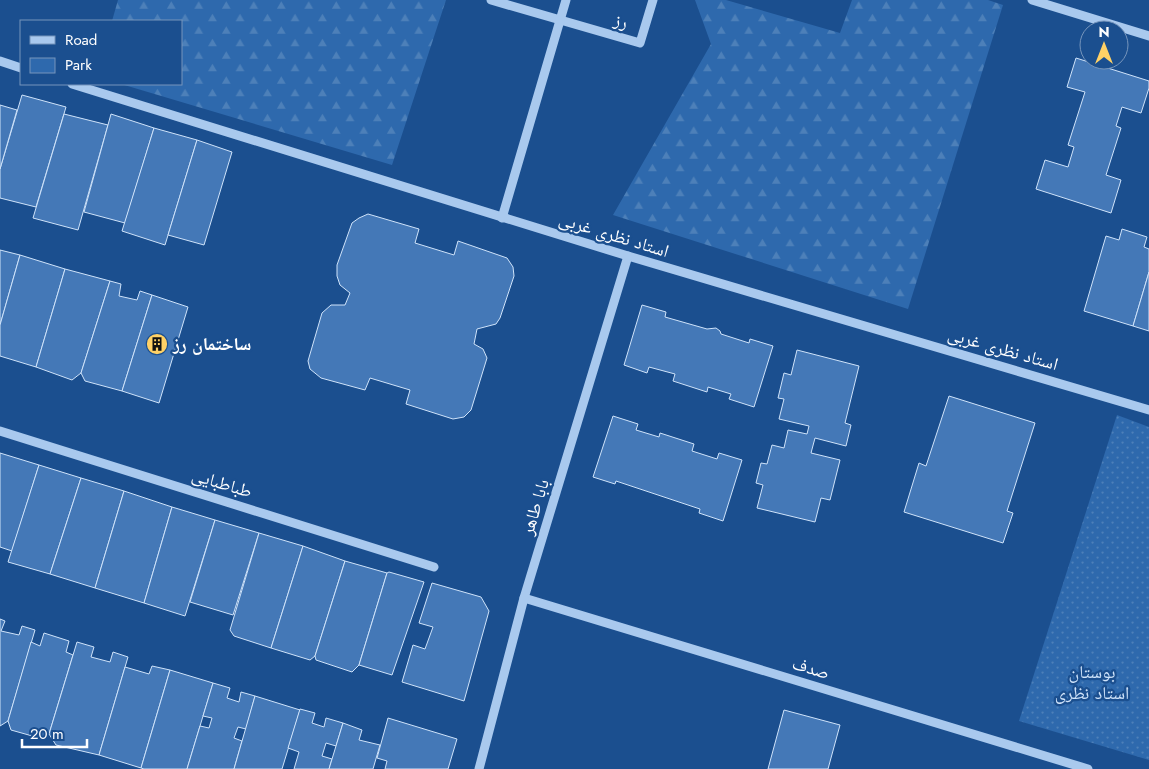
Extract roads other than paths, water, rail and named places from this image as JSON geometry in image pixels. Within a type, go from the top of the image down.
[{"type":"street","name":"رز","points":[[491,0],[640,43],[653,0]]},
{"type":"street","points":[[502,218],[566,0]]},
{"type":"street","points":[[1032,0],[1149,36]]},
{"type":"street","points":[[0,61],[20,68]]},
{"type":"street","name":"استاد نظری غربی","points":[[75,85],[502,218],[1149,410]]},
{"type":"street","name":"بابا طاهر","points":[[479,769],[524,598],[628,256]]},
{"type":"street","name":"طباطبایی","points":[[0,431],[434,567]]},
{"type":"street","name":"صدف","points":[[524,598],[1088,769]]},
{"type":"place","name":"ساختمان رز","points":[[157,344]]},
{"type":"park label","name":"بوستان استاد نظری","points":[[1092,682]]}]
